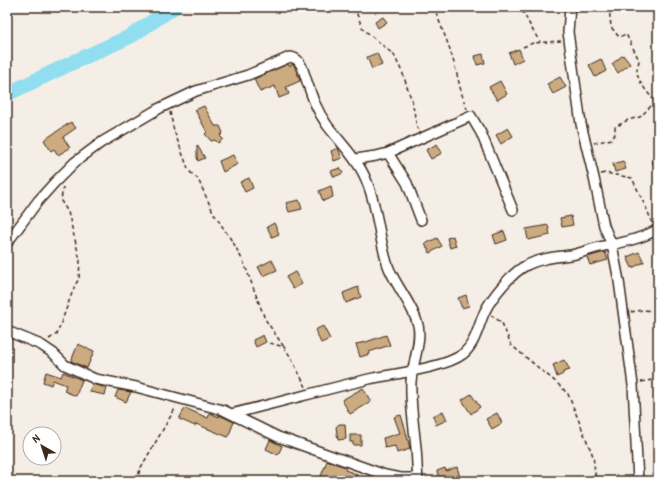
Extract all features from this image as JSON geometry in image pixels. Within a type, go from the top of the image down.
[{"type":"street","points":[[570,7],[568,40],[581,124],[604,226],[612,246],[623,313],[633,383],[638,481]]},
{"type":"street","points":[[7,243],[38,201],[65,172],[75,162],[102,142],[168,104],[207,86],[216,85],[248,75],[290,57],[295,58],[299,61],[302,67],[315,104],[326,124],[356,160],[364,174],[373,202],[387,263],[395,281],[415,313],[418,327],[417,350],[411,382],[418,480],[385,475],[284,439],[223,410],[180,400],[136,387],[95,379],[65,365],[53,353],[41,345],[7,331]]},
{"type":"street","points":[[356,160],[388,153],[470,116],[481,133],[513,210]]},
{"type":"street","points":[[388,153],[406,183],[421,220]]},
{"type":"street","points":[[231,414],[371,379],[412,371],[455,359],[463,354],[471,345],[485,310],[503,286],[515,273],[526,265],[539,260],[580,253],[604,246],[612,246],[655,231]]},
{"type":"path","points":[[354,7],[363,29],[394,55],[403,74],[412,100],[417,128],[426,137]]},
{"type":"path","points":[[434,7],[456,68],[461,96],[470,116]]},
{"type":"path","points":[[609,7],[610,27],[619,37],[626,34],[639,60],[637,71],[648,92],[658,105]]},
{"type":"path","points":[[522,10],[540,42]]},
{"type":"path","points":[[523,47],[533,43],[568,40]]},
{"type":"path","points":[[586,144],[612,139],[615,134],[614,127],[628,120],[640,117],[655,102]]},
{"type":"path","points":[[168,104],[174,131],[190,171],[198,179],[214,214],[234,244],[244,263],[265,318],[290,356],[310,395]]},
{"type":"path","points":[[41,345],[57,334],[75,285],[79,279],[80,260],[68,212],[61,201],[65,172]]},
{"type":"path","points":[[594,178],[605,173],[632,178],[655,231]]},
{"type":"path","points":[[623,313],[643,310],[656,311],[658,309]]},
{"type":"path","points":[[485,310],[502,323],[511,345],[557,382],[568,394],[593,456],[596,481]]},
{"type":"path","points":[[270,343],[284,347]]},
{"type":"path","points":[[633,383],[658,380]]},
{"type":"path","points":[[137,481],[140,469],[180,400]]},
{"type":"building","points":[[383,17],[387,22],[378,28],[375,22]]},
{"type":"building","points":[[519,49],[523,59],[513,64],[509,53]]},
{"type":"building","points":[[377,53],[382,65],[372,69],[367,57]]},
{"type":"building","points":[[483,54],[485,63],[477,65],[475,56]]},
{"type":"building","points":[[623,55],[630,64],[618,73],[612,64]]},
{"type":"building","points":[[601,59],[606,71],[595,77],[589,65]]},
{"type":"building","points":[[288,64],[289,66],[294,65],[300,81],[286,87],[289,94],[279,98],[275,86],[260,92],[254,79]]},
{"type":"building","points":[[560,77],[566,87],[553,94],[547,84]]},
{"type":"building","points":[[500,81],[507,94],[497,100],[489,87]]},
{"type":"building","points":[[204,106],[215,126],[220,126],[223,133],[220,136],[223,139],[218,143],[215,140],[211,141],[205,134],[207,132],[195,110]]},
{"type":"building","points":[[71,122],[76,128],[63,137],[70,148],[58,155],[54,149],[51,151],[44,140]]},
{"type":"building","points":[[508,128],[513,136],[501,144],[496,135]]},
{"type":"building","points":[[437,144],[442,153],[431,159],[426,150]]},
{"type":"building","points":[[197,145],[205,158],[198,161],[197,157]]},
{"type":"building","points":[[338,148],[342,158],[334,161],[331,151]]},
{"type":"building","points":[[233,155],[238,164],[223,172],[219,161]]},
{"type":"building","points":[[658,156],[658,173],[651,160]]},
{"type":"building","points":[[623,161],[626,169],[615,172],[613,164]]},
{"type":"building","points":[[340,168],[343,173],[334,177],[331,171]]},
{"type":"building","points":[[249,178],[253,188],[245,192],[240,182]]},
{"type":"building","points":[[331,186],[333,197],[323,201],[319,191]]},
{"type":"building","points":[[299,200],[302,209],[289,212],[286,203]]},
{"type":"building","points":[[571,216],[573,225],[562,227],[560,218]]},
{"type":"building","points":[[274,223],[279,234],[272,237],[267,227]]},
{"type":"building","points":[[548,225],[550,235],[528,240],[526,229]]},
{"type":"building","points":[[504,231],[507,240],[496,244],[493,235]]},
{"type":"building","points":[[453,236],[456,246],[450,248],[447,238]]},
{"type":"building","points":[[437,238],[442,246],[430,253],[425,244]]},
{"type":"building","points":[[605,252],[608,260],[590,265],[587,257]]},
{"type":"building","points":[[639,252],[644,262],[632,268],[627,257]]},
{"type":"building","points":[[272,260],[277,270],[263,276],[258,267]]},
{"type":"building","points":[[295,272],[302,284],[293,289],[286,277]]},
{"type":"building","points":[[358,287],[361,297],[346,303],[343,293]]},
{"type":"building","points":[[466,295],[469,306],[462,308],[458,298]]},
{"type":"building","points":[[323,326],[330,339],[321,343],[315,330]]},
{"type":"building","points":[[263,335],[266,342],[256,347],[253,340]]},
{"type":"building","points":[[386,335],[390,345],[369,352],[370,354],[360,357],[356,344]]},
{"type":"building","points":[[78,344],[94,351],[87,368],[71,361]]},
{"type":"building","points":[[564,360],[570,370],[563,372],[563,374],[557,377],[553,365]]},
{"type":"building","points":[[46,372],[61,377],[63,372],[82,380],[76,396],[64,391],[66,385],[53,380],[51,385],[43,382]]},
{"type":"building","points":[[92,384],[107,388],[105,395],[90,392]]},
{"type":"building","points":[[363,388],[371,402],[350,414],[342,400]]},
{"type":"building","points":[[118,390],[131,392],[126,402],[115,397]]},
{"type":"building","points":[[471,394],[480,407],[471,414],[462,400]]},
{"type":"building","points":[[185,408],[208,418],[210,413],[219,417],[219,415],[234,422],[228,437],[179,419]]},
{"type":"building","points":[[443,411],[447,420],[436,425],[433,416]]},
{"type":"building","points":[[497,413],[502,423],[492,429],[486,419]]},
{"type":"building","points":[[401,415],[410,449],[397,453],[395,446],[385,448],[383,438],[400,433],[394,417]]},
{"type":"building","points":[[339,424],[345,424],[346,439],[338,440],[336,427]]},
{"type":"building","points":[[350,435],[361,435],[361,445],[353,445],[353,442],[350,442]]},
{"type":"building","points":[[270,440],[282,446],[278,455],[266,449]]},
{"type":"building","points":[[327,461],[346,467],[345,470],[357,474],[355,481],[319,481]]},
{"type":"building","points":[[457,467],[460,477],[448,481],[440,481],[437,471],[445,468],[446,471]]},
{"type":"waterway","points":[[7,94],[131,36],[174,7]]}]
